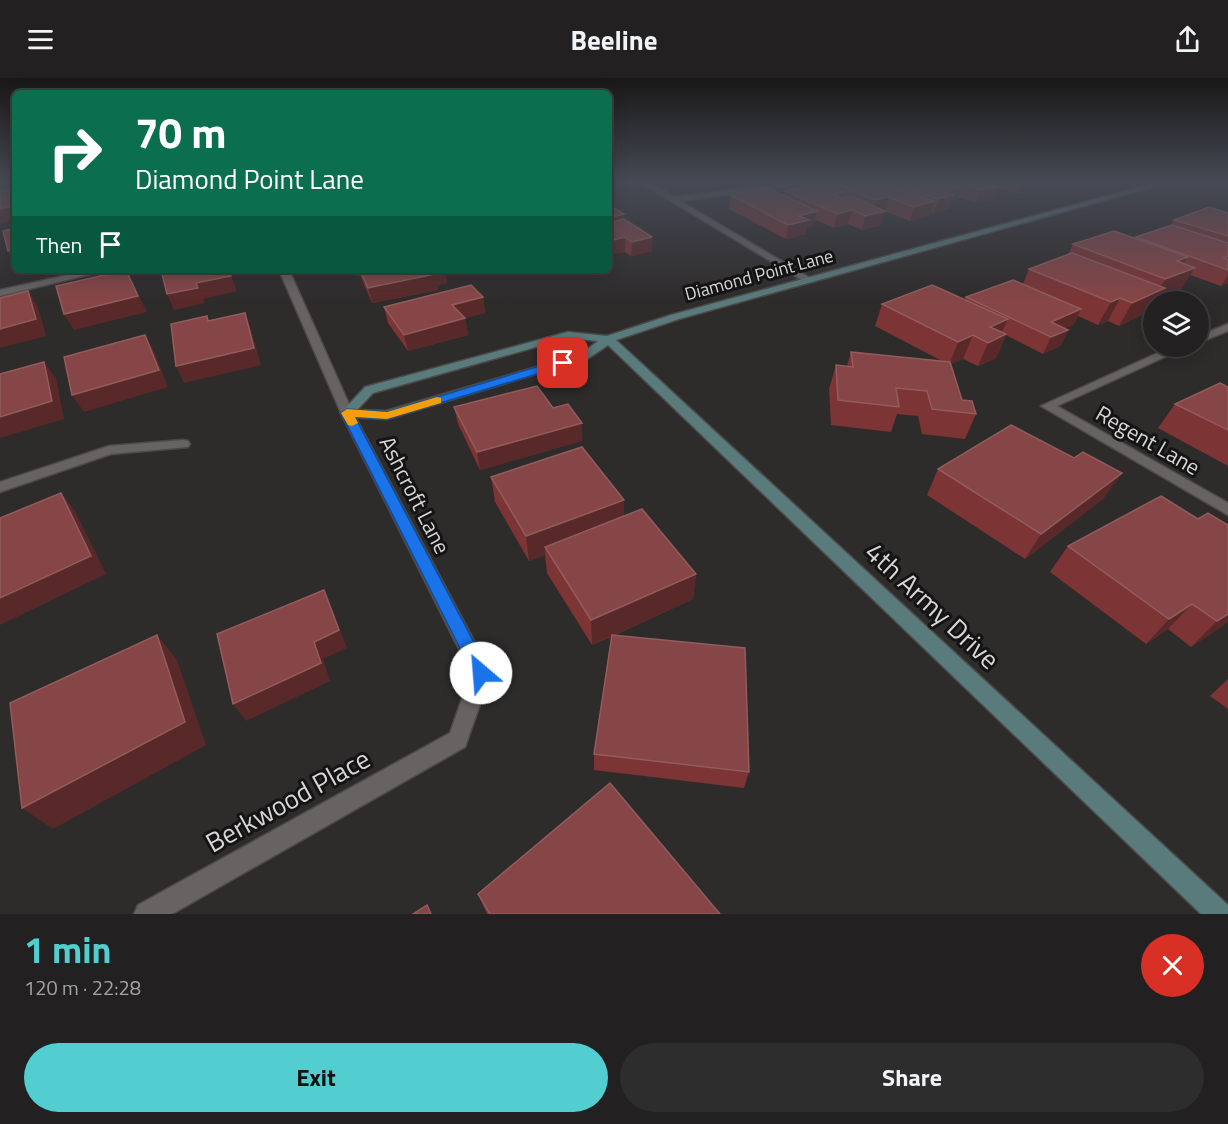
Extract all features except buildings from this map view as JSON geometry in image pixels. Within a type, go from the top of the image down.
[{"type":"street","points":[[711,222],[810,280]]},
{"type":"street","name":"Diamond Point Lane","points":[[347,413],[387,415],[585,356],[608,339],[675,317],[1022,222]]},
{"type":"street","points":[[0,293],[90,273]]},
{"type":"street","name":"Ashcroft Lane","points":[[285,273],[347,413],[481,673],[458,740]]},
{"type":"street","points":[[1209,335],[1228,327]]},
{"type":"street","name":"Diamond Point Lane","points":[[347,413],[369,390],[568,335],[608,339]]},
{"type":"street","name":"4th Army Drive","points":[[608,339],[1219,914]]},
{"type":"street","name":"Regent Lane","points":[[1159,357],[1047,406],[1228,510]]},
{"type":"street","points":[[0,487],[109,450],[183,444]]},
{"type":"street","name":"Berkwood Place","points":[[147,914],[458,740]]},
{"type":"slow traffic","points":[[352,423],[347,413],[387,415],[437,400]]},
{"type":"route","points":[[481,673],[347,413],[387,415],[563,363]]}]
